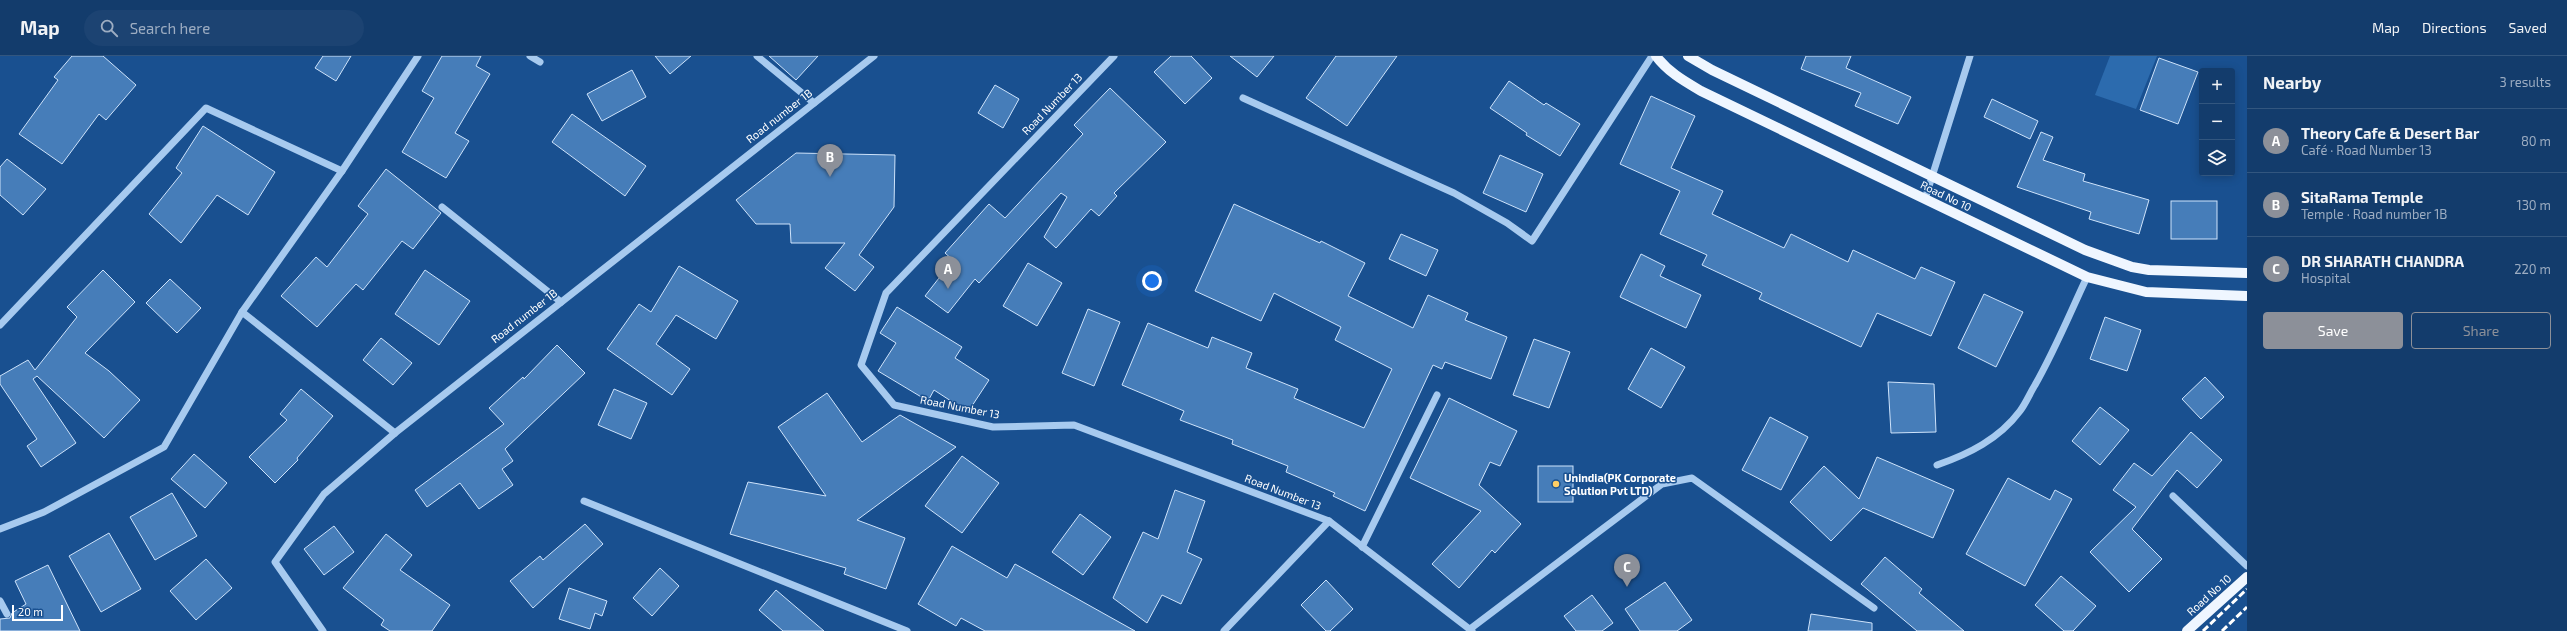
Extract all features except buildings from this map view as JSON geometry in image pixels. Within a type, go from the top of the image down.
[{"type":"main road","name":"Road No 10","points":[[1656,56],[1663,65],[1678,78],[1701,91],[2088,278],[2146,292],[2247,296]]},
{"type":"main road","name":"Road No 10","points":[[1688,56],[1712,70],[2085,250],[2132,267],[2149,270],[2247,273]]},
{"type":"main road","name":"Road No 10","points":[[2187,631],[2247,577]]},
{"type":"street","points":[[0,529],[44,512],[164,447],[242,312],[342,171],[418,56]]},
{"type":"street","points":[[530,56],[540,62]]},
{"type":"street","points":[[757,56],[814,103]]},
{"type":"street","name":"Road number 1B","points":[[323,631],[275,562],[324,494],[395,432],[874,56]]},
{"type":"street","name":"Road Number 13","points":[[1114,56],[886,293],[861,365],[894,405],[993,427],[1074,425],[1329,521],[1471,630]]},
{"type":"street","points":[[1243,98],[1454,193],[1507,223],[1532,241],[1652,56]]},
{"type":"street","points":[[1925,199],[1970,56]]},
{"type":"street","points":[[0,325],[206,108],[342,171]]},
{"type":"street","points":[[442,207],[561,302]]},
{"type":"street","points":[[1937,465],[1963,456],[1983,445],[2002,430],[2020,411],[2042,373],[2088,278]]},
{"type":"street","points":[[242,312],[395,432]]},
{"type":"street","points":[[1362,547],[1437,395]]},
{"type":"street","points":[[1471,630],[1662,484],[1692,478],[1874,608]]},
{"type":"street","points":[[2173,496],[2247,566]]},
{"type":"street","points":[[584,501],[907,631]]},
{"type":"street","points":[[1224,631],[1329,521]]},
{"type":"street","points":[[0,601],[7,614]]},
{"type":"shaded area","points":[[2110,56],[2157,56],[2136,109],[2095,95]]},
{"type":"railway","points":[[2203,631],[2247,589]]},
{"type":"railway","points":[[2222,631],[2247,607]]},
{"type":"place","name":"SitaRama Temple","points":[[830,177]]},
{"type":"place","name":"Theory Cafe & Desert Bar","points":[[948,289]]},
{"type":"place","name":"Unindia(PK Corporate Solution Pvt LTD)","points":[[1556,484]]},
{"type":"place","name":"DR SHARATH CHANDRA","points":[[1627,587]]}]
